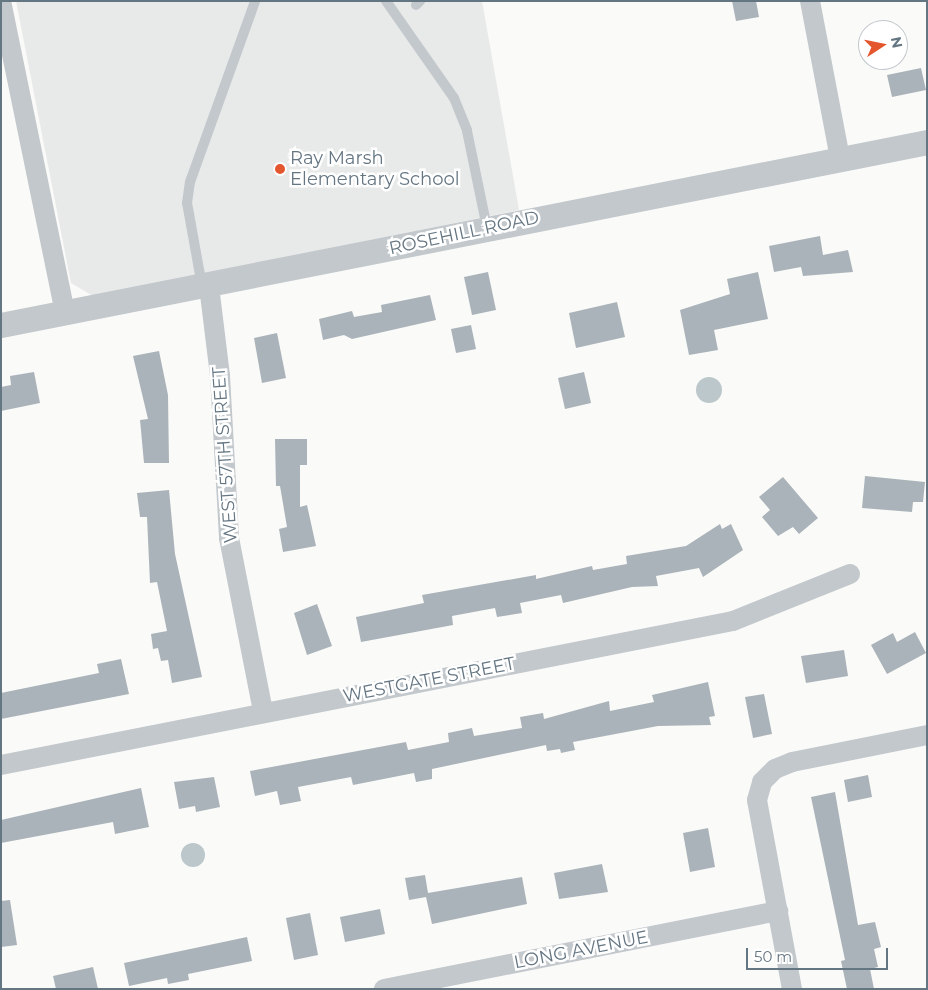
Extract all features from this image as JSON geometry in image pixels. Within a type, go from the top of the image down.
[{"type":"street","points":[[1,1],[65,313]]},
{"type":"street","points":[[810,1],[840,158]]},
{"type":"street","name":"ROSEHILL ROAD","points":[[1,325],[206,287],[487,228],[927,142]]},
{"type":"street","name":"WEST 57TH STREET","points":[[206,287],[220,376],[229,538],[262,712]]},
{"type":"street","name":"WESTGATE STREET","points":[[1,765],[262,712],[734,621],[850,574]]},
{"type":"street","points":[[792,989],[757,800],[762,782],[774,769],[927,735]]},
{"type":"street","name":"LONG AVENUE","points":[[384,989],[778,911]]},
{"type":"lane","points":[[206,287],[187,204],[255,1]]},
{"type":"lane","points":[[386,1],[454,98],[471,148],[487,228]]},
{"type":"shaded area","name":"Ray Marsh Elementary School","points":[[16,1],[482,1],[519,210],[93,296],[71,283]]},
{"type":"shaded area","points":[[709,377],[718,381],[722,390],[718,399],[709,403],[700,399],[696,390],[700,381]]},
{"type":"shaded area","points":[[193,843],[198,844],[204,850],[204,860],[198,866],[193,867],[188,866],[182,860],[181,855],[182,850],[188,844]]},
{"type":"building","points":[[732,1],[756,1],[759,17],[736,21]]},
{"type":"building","points":[[921,68],[926,90],[892,97],[887,75]]},
{"type":"building","points":[[820,236],[823,255],[848,250],[853,272],[803,276],[801,267],[774,272],[769,246]]},
{"type":"building","points":[[488,272],[496,310],[472,315],[464,277]]},
{"type":"building","points":[[758,272],[768,319],[714,330],[718,350],[689,355],[680,310],[730,294],[727,279]]},
{"type":"building","points":[[430,295],[436,320],[352,339],[344,335],[323,340],[319,319],[352,311],[354,317],[382,312],[381,305]]},
{"type":"building","points":[[617,302],[625,337],[576,348],[569,313]]},
{"type":"building","points":[[471,325],[476,349],[456,353],[451,329]]},
{"type":"building","points":[[277,333],[286,378],[262,383],[254,338]]},
{"type":"building","points":[[159,351],[168,395],[169,463],[144,463],[140,420],[148,419],[133,356]]},
{"type":"building","points":[[34,372],[40,403],[1,411],[1,387],[11,385],[10,376]]},
{"type":"building","points":[[584,372],[591,403],[565,409],[558,378]]},
{"type":"building","points":[[275,439],[307,439],[307,465],[300,465],[300,507],[307,505],[316,546],[283,552],[279,529],[287,527],[280,486],[276,486]]},
{"type":"building","points":[[865,476],[925,482],[923,502],[913,502],[912,512],[862,508]]},
{"type":"building","points":[[783,477],[818,518],[799,534],[793,527],[778,536],[762,517],[770,510],[759,497]]},
{"type":"building","points":[[169,490],[175,554],[202,677],[172,683],[168,660],[161,661],[158,648],[153,649],[151,634],[167,631],[157,582],[150,583],[147,517],[140,517],[137,493]]},
{"type":"building","points":[[720,524],[722,529],[731,524],[743,550],[703,577],[699,568],[656,576],[658,586],[632,587],[563,603],[561,595],[520,603],[522,613],[497,617],[495,608],[452,616],[453,625],[361,642],[356,617],[424,603],[422,595],[536,575],[536,579],[592,566],[593,570],[627,564],[626,556],[686,546]]},
{"type":"building","points":[[317,604],[332,646],[307,655],[294,613]]},
{"type":"building","points":[[915,632],[926,653],[887,674],[871,645],[893,633],[897,642]]},
{"type":"building","points":[[844,650],[848,676],[806,683],[801,656]]},
{"type":"building","points":[[121,659],[129,694],[1,719],[1,693],[99,673],[97,664]]},
{"type":"building","points":[[708,682],[715,716],[709,717],[711,725],[658,726],[573,742],[575,750],[561,753],[560,749],[547,751],[546,745],[432,769],[432,779],[416,782],[414,773],[353,785],[351,777],[298,787],[301,801],[280,805],[277,791],[255,796],[250,771],[406,742],[408,750],[449,742],[448,733],[472,728],[474,736],[522,728],[520,717],[543,713],[544,719],[609,701],[610,711],[654,702],[652,695]]},
{"type":"building","points":[[764,694],[772,734],[753,738],[745,697]]},
{"type":"building","points":[[868,775],[872,797],[848,802],[844,780]]},
{"type":"building","points":[[214,777],[220,807],[196,812],[195,806],[179,809],[174,782]]},
{"type":"building","points":[[141,788],[149,827],[115,834],[113,822],[1,843],[1,820]]},
{"type":"building","points":[[835,792],[858,925],[875,922],[881,947],[874,949],[878,967],[870,969],[874,989],[847,989],[841,961],[845,960],[811,797]]},
{"type":"building","points":[[708,828],[715,867],[690,872],[683,833]]},
{"type":"building","points":[[602,864],[608,892],[559,899],[554,873]]},
{"type":"building","points":[[425,875],[428,893],[522,877],[527,904],[432,924],[426,897],[409,900],[405,878]]},
{"type":"building","points":[[10,900],[17,945],[1,947],[1,901]]},
{"type":"building","points":[[380,909],[385,934],[345,942],[340,917]]},
{"type":"building","points":[[310,913],[318,955],[294,960],[286,918]]},
{"type":"building","points":[[247,937],[252,961],[188,974],[189,980],[168,984],[167,978],[129,986],[124,963]]},
{"type":"building","points":[[93,967],[98,989],[56,989],[53,976]]},
{"type":"place","name":"Ray Marsh Elementary School","points":[[280,169]]}]
